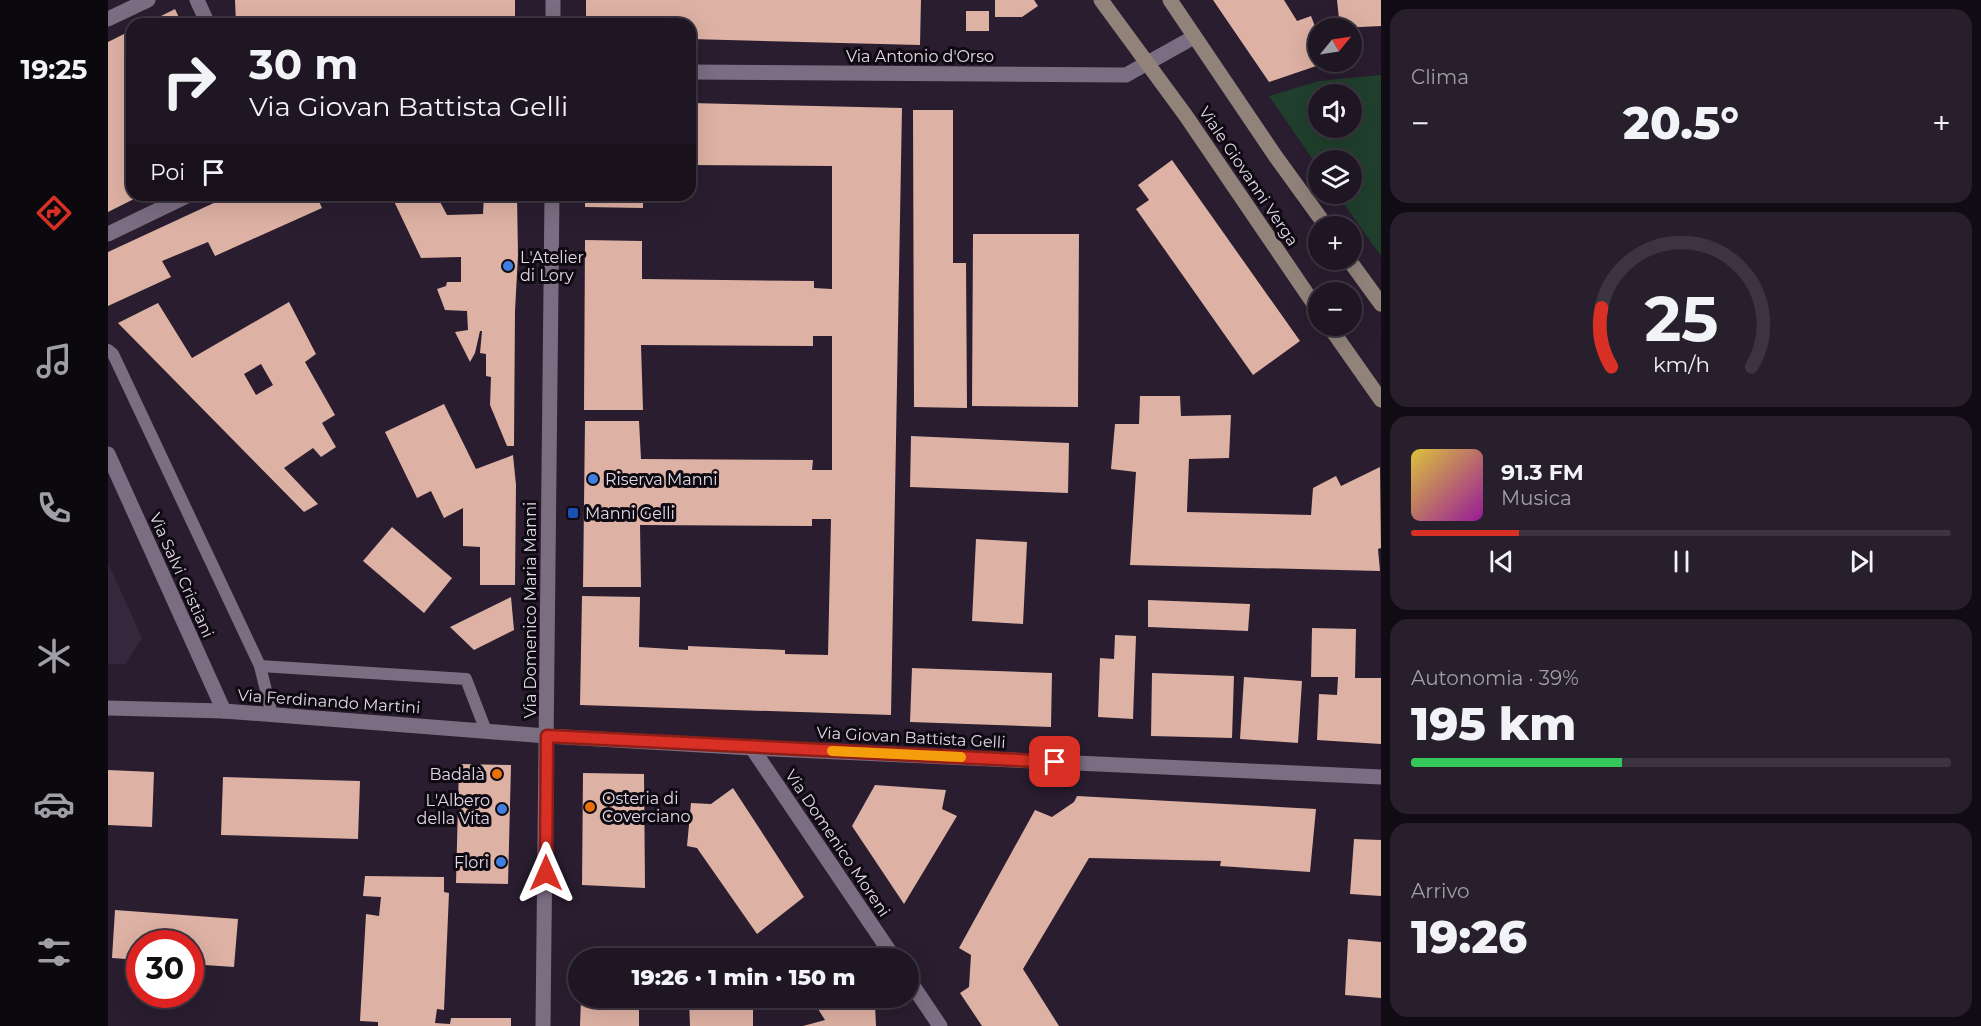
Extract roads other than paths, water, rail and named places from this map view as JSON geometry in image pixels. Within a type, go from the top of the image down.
[{"type":"main road","name":"Viale Giovanni Verga","points":[[1101,0],[1308,296]]},
{"type":"main road","name":"Viale Giovanni Verga","points":[[1170,0],[1319,216]]},
{"type":"main road","points":[[1356,270],[1381,304]]},
{"type":"main road","points":[[1336,336],[1381,400]]},
{"type":"street","points":[[108,19],[148,0]]},
{"type":"street","points":[[197,0],[205,18]]},
{"type":"street","points":[[553,0],[553,18]]},
{"type":"street","points":[[1148,64],[1194,37]]},
{"type":"street","name":"Via Antonio d'Orso","points":[[696,72],[1126,75],[1148,64]]},
{"type":"street","points":[[108,234],[177,201]]},
{"type":"street","name":"Via Domenico Maria Manni","points":[[543,1026],[552,201]]},
{"type":"street","name":"Via Salvi Cristiani","points":[[108,454],[224,711]]},
{"type":"street","name":"Via Ferdinando Martini","points":[[108,708],[224,711],[547,736]]},
{"type":"street","name":"Via Giovan Battista Gelli","points":[[547,736],[752,748],[1381,777]]},
{"type":"street","name":"Via Domenico Moreni","points":[[752,748],[887,948]]},
{"type":"street","points":[[919,996],[940,1026]]},
{"type":"lane","points":[[108,350],[113,354],[260,666],[272,715]]},
{"type":"lane","points":[[260,666],[466,679],[486,731]]},
{"type":"place","name":"L'Atelier di Lory","points":[[508,266]]},
{"type":"place","name":"Riserva Manni","points":[[593,479]]},
{"type":"place","name":"Manni Gelli","points":[[573,513]]},
{"type":"place","name":"Badalà","points":[[497,774]]},
{"type":"place","name":"Osteria di Coverciano","points":[[590,807]]},
{"type":"place","name":"L'Albero della Vita","points":[[502,809]]},
{"type":"place","name":"Flori","points":[[501,862]]}]
